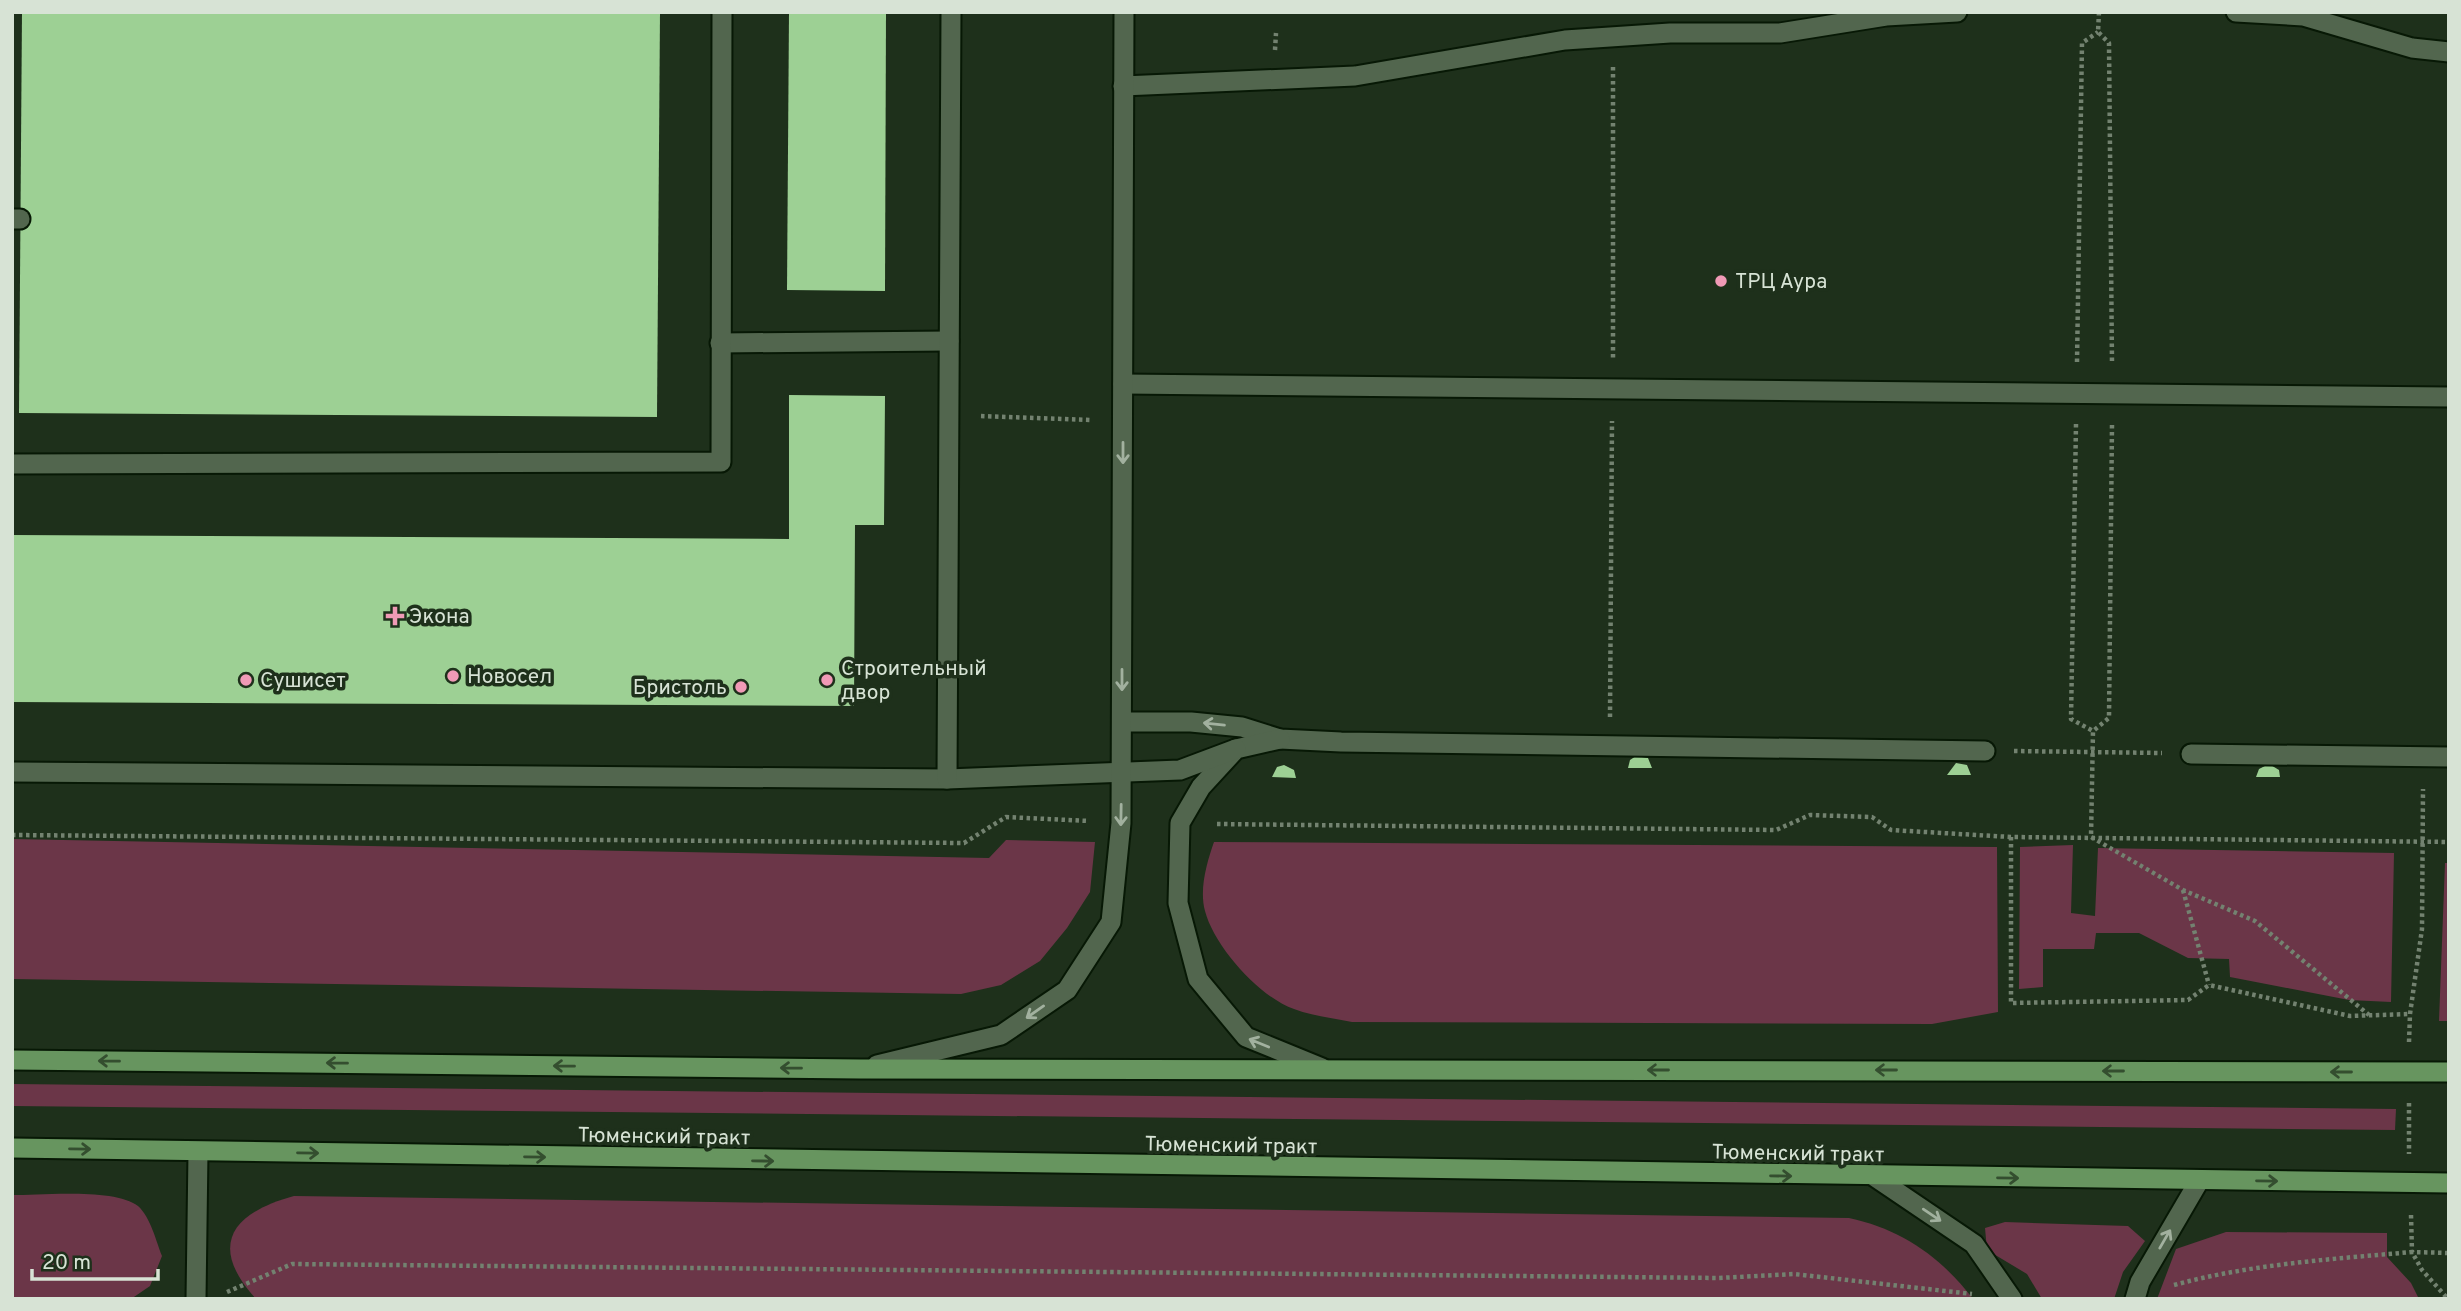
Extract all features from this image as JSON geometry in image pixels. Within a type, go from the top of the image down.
[{"type":"main road","points":[[12,1060],[860,1069],[2449,1072]]},
{"type":"main road","name":"Тюменский тракт","points":[[12,1148],[2449,1184]]},
{"type":"lane","points":[[12,464],[721,463],[722,12]]},
{"type":"lane","points":[[947,779],[951,12]]},
{"type":"lane","points":[[860,1069],[1001,1035],[1067,990],[1111,922],[1121,822],[1122,773],[1124,12]]},
{"type":"lane","points":[[1123,86],[1355,76],[1565,40],[1670,33],[1780,33],[1886,16],[1956,12]]},
{"type":"lane","points":[[2236,12],[2303,16],[2413,48],[2449,52]]},
{"type":"lane","points":[[720,343],[949,341]]},
{"type":"lane","points":[[1123,384],[2449,397]]},
{"type":"lane","points":[[1122,722],[1191,722],[1242,727],[1280,739]]},
{"type":"lane","points":[[12,772],[947,779],[1180,770],[1236,749],[1280,739],[1985,751]]},
{"type":"lane","points":[[1236,749],[1201,787],[1180,823],[1178,903],[1198,979],[1246,1038],[1322,1069]]},
{"type":"lane","points":[[2191,754],[2449,757]]},
{"type":"lane","points":[[196,1299],[198,1152]]},
{"type":"lane","points":[[1875,1177],[1974,1244],[2012,1299]]},
{"type":"lane","points":[[2135,1297],[2140,1282],[2199,1181]]},
{"type":"path","points":[[2098,32],[2099,12]]},
{"type":"path","points":[[949,415],[1123,422]]},
{"type":"path","points":[[2091,837],[2093,731]]},
{"type":"path","points":[[1985,751],[2191,754]]},
{"type":"path","points":[[2423,756],[2422,929],[2410,1014],[2409,1183],[2412,1252],[2422,1270],[2448,1299]]},
{"type":"path","points":[[1180,823],[1776,830],[1810,815],[1871,817],[1891,830],[2011,837],[2449,842]]},
{"type":"path","points":[[12,835],[964,843],[1006,817],[1121,822]]},
{"type":"path","points":[[2011,837],[2011,1003],[2188,1000],[2209,985],[2350,1016],[2410,1014]]},
{"type":"path","points":[[2091,837],[2183,890],[2255,921],[2369,1015]]},
{"type":"path","points":[[2183,890],[2209,985]]},
{"type":"path","points":[[2135,1297],[2203,1277],[2336,1259],[2412,1252],[2449,1253]]},
{"type":"path","points":[[222,1294],[292,1264],[1719,1278],[1794,1274],[1975,1295]]},
{"type":"shaded area","points":[[12,839],[989,858],[1006,840],[1095,842],[1090,892],[1067,928],[1040,961],[1001,985],[961,994],[12,979]]},
{"type":"shaded area","points":[[1214,842],[1997,847],[1998,1012],[1932,1024],[1352,1022],[1315,1015],[1280,1003],[1267,994],[1240,969],[1218,939],[1203,903],[1206,867]]},
{"type":"shaded area","points":[[2073,845],[2071,913],[2095,916],[2098,848],[2394,853],[2391,1002],[2349,1000],[2230,977],[2229,959],[2188,958],[2139,933],[2096,933],[2094,949],[2043,949],[2043,987],[2019,989],[2020,847]]},
{"type":"shaded area","points":[[2445,863],[2449,863],[2449,1021],[2439,1021]]},
{"type":"shaded area","points":[[12,1084],[2396,1109],[2395,1130],[12,1106]]},
{"type":"shaded area","points":[[12,1195],[96,1195],[127,1200],[138,1206],[150,1223],[162,1256],[150,1286],[131,1299],[12,1299]]},
{"type":"shaded area","points":[[294,1196],[1849,1218],[1903,1237],[1947,1270],[1973,1299],[256,1299],[241,1280],[233,1263],[230,1247],[233,1234],[242,1222],[255,1212]]},
{"type":"shaded area","points":[[2005,1222],[2128,1226],[2145,1241],[2123,1272],[2114,1299],[2042,1299],[2027,1274],[1987,1250],[1985,1228]]},
{"type":"shaded area","points":[[2226,1232],[2387,1233],[2387,1257],[2411,1283],[2419,1299],[2157,1299],[2176,1249]]},
{"type":"building","points":[[22,12],[660,12],[657,417],[19,413]]},
{"type":"building","points":[[789,12],[886,12],[885,291],[787,290]]},
{"type":"building","points":[[789,395],[885,396],[884,525],[855,525],[854,706],[12,702],[12,535],[789,539]]},
{"type":"building","points":[[1636,756],[1648,758],[1652,768],[1628,768],[1630,760]]},
{"type":"building","points":[[1956,763],[1967,765],[1971,775],[1947,775]]},
{"type":"building","points":[[2269,764],[2279,770],[2280,777],[2256,777],[2259,769]]},
{"type":"building","points":[[1284,765],[1294,770],[1296,778],[1272,777],[1277,767]]},
{"type":"place","name":"ТРЦ Аура","points":[[1721,281]]},
{"type":"place","name":"Экона","points":[[395,616]]},
{"type":"place","name":"Новосел","points":[[453,676]]},
{"type":"place","name":"Сушисет","points":[[246,680]]},
{"type":"place","name":"Строительный двор","points":[[827,680]]},
{"type":"place","name":"Бристоль","points":[[741,687]]}]
